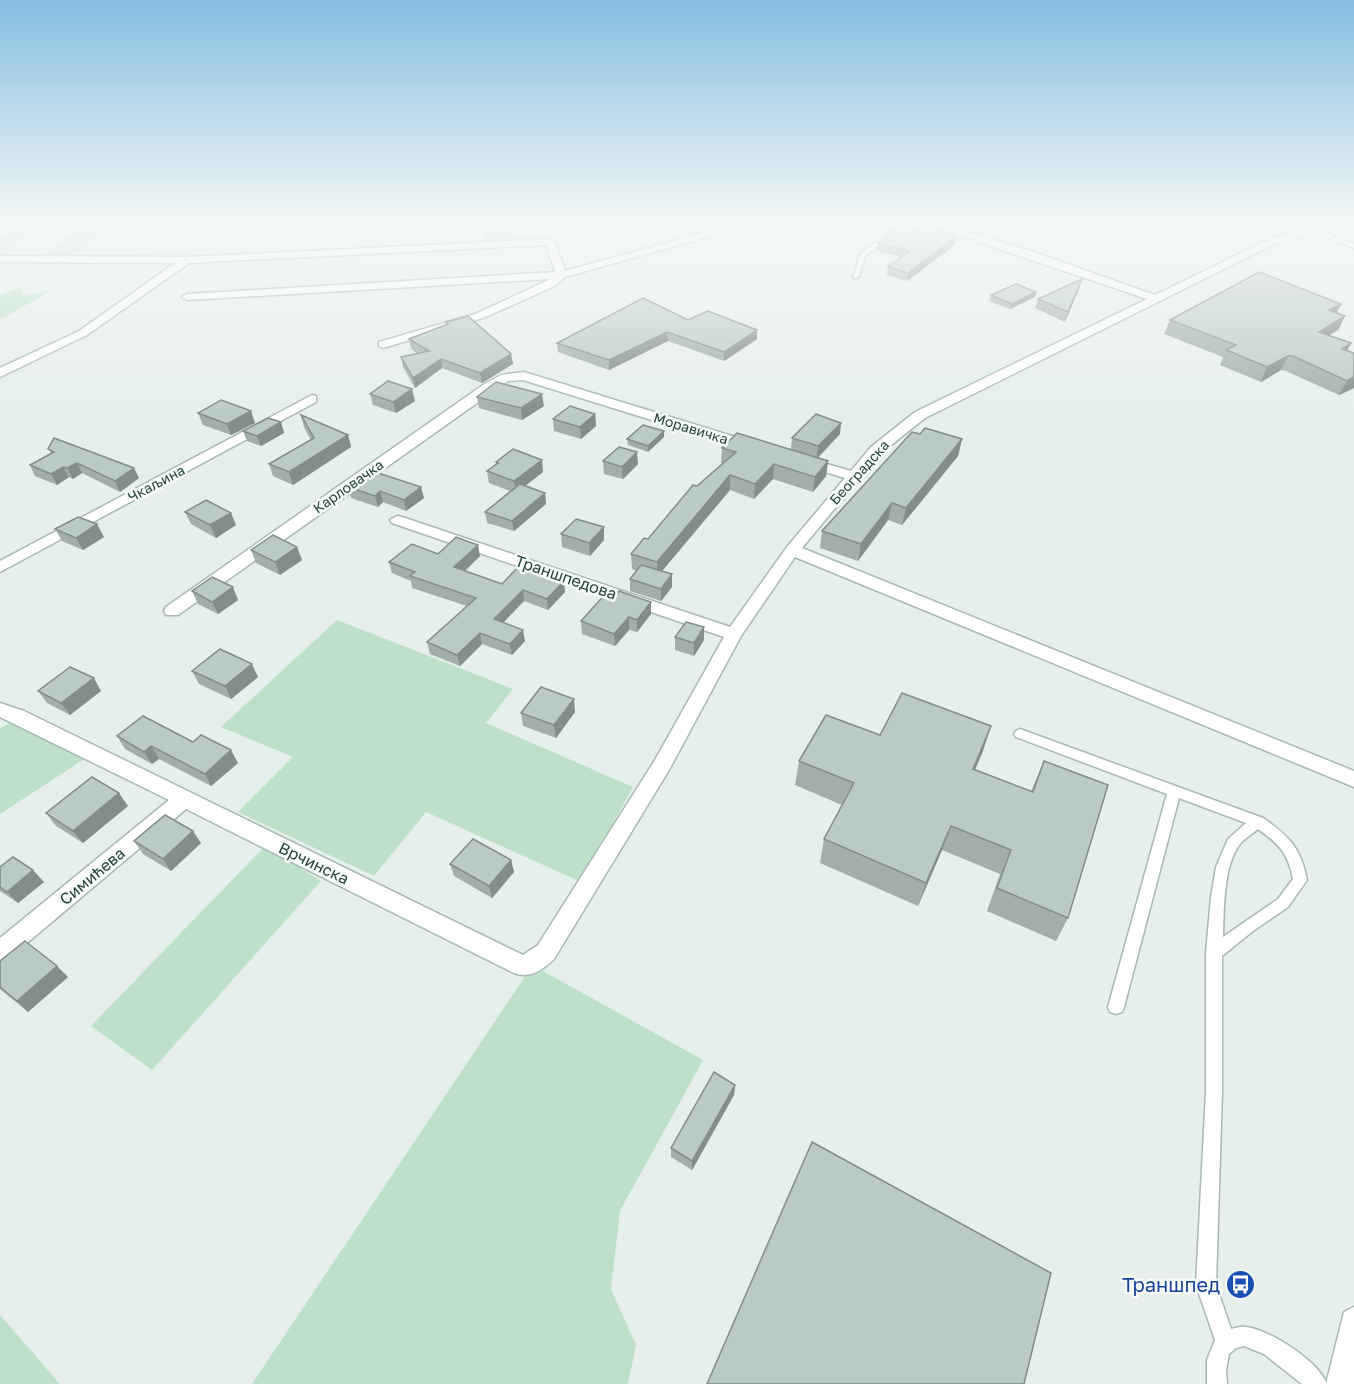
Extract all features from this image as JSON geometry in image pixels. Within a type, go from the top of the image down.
[{"type":"street","points":[[0,374],[83,333],[147,288]]},
{"type":"street","points":[[187,297],[347,288]]},
{"type":"street","points":[[383,344],[479,316],[542,288]]},
{"type":"street","points":[[1127,288],[1157,299]]},
{"type":"street","name":"Београдска","points":[[594,878],[662,765],[734,634],[792,550],[876,450],[920,415],[1180,288]]},
{"type":"street","name":"Карловачка","points":[[172,611],[487,388],[511,376],[530,378]]},
{"type":"street","name":"Моравичка","points":[[530,378],[769,452]]},
{"type":"street","name":"Чкаљина","points":[[0,567],[312,399]]},
{"type":"street","points":[[791,458],[853,476]]},
{"type":"street","name":"Траншпедова","points":[[397,520],[734,634]]},
{"type":"street","points":[[792,550],[1354,779]]},
{"type":"street","name":"Врчинска","points":[[6,716],[184,799],[522,966],[535,962],[546,952],[594,878]]},
{"type":"street","name":"Симићева","points":[[0,952],[184,799]]},
{"type":"street","points":[[1341,1384],[1354,1322]]},
{"type":"lane","points":[[1020,734],[1258,822],[1279,837],[1296,856],[1299,880],[1283,903],[1248,926],[1214,953]]},
{"type":"lane","points":[[1116,1007],[1174,790]]},
{"type":"lane","points":[[1226,1342],[1206,1285],[1214,1091],[1214,953],[1219,896],[1226,862],[1234,842],[1258,822]]},
{"type":"lane","points":[[1217,1384],[1217,1355],[1226,1342],[1237,1336],[1257,1340],[1280,1351],[1317,1384]]},
{"type":"green space","points":[[15,289],[22,289],[23,293],[29,295],[53,289],[4,318],[0,318],[0,295]]},
{"type":"green space","points":[[337,620],[513,689],[486,723],[633,787],[581,882],[426,812],[374,876],[238,812],[293,757],[221,727]]},
{"type":"green space","points":[[16,720],[86,758],[0,814],[0,728]]},
{"type":"green space","points":[[265,846],[321,881],[152,1070],[91,1026]]},
{"type":"green space","points":[[543,971],[703,1060],[620,1211],[611,1289],[636,1345],[628,1384],[252,1384],[528,972]]},
{"type":"green space","points":[[0,1315],[60,1384],[0,1384]]},
{"type":"building","points":[[1008,288],[1025,288],[1036,292],[1012,304],[991,295]]},
{"type":"building","points":[[1063,288],[1078,288],[1068,312],[1038,299]]},
{"type":"building","points":[[1230,288],[1299,288],[1341,304],[1329,310],[1345,316],[1319,332],[1351,343],[1342,349],[1354,353],[1354,377],[1347,381],[1293,356],[1288,356],[1267,367],[1226,350],[1236,345],[1170,320]]},
{"type":"building","points":[[643,298],[688,320],[708,311],[757,330],[724,352],[667,332],[609,360],[557,343]]},
{"type":"building","points":[[468,316],[511,354],[480,373],[441,359],[413,378],[401,357],[429,351],[409,339],[448,324],[446,322]]},
{"type":"building","points":[[388,381],[412,389],[393,402],[370,394]]},
{"type":"building","points":[[496,382],[542,394],[521,408],[477,397]]},
{"type":"building","points":[[221,400],[251,411],[227,424],[198,413]]},
{"type":"building","points":[[570,406],[595,414],[580,427],[553,419]]},
{"type":"building","points":[[816,414],[841,423],[818,446],[792,438]]},
{"type":"building","points":[[301,415],[348,435],[289,472],[269,464],[314,438]]},
{"type":"building","points":[[268,418],[281,422],[257,436],[243,431]]},
{"type":"building","points":[[643,425],[664,431],[648,446],[627,439]]},
{"type":"building","points":[[925,428],[962,439],[906,508],[892,503],[861,544],[822,531],[912,432],[920,434]]},
{"type":"building","points":[[737,433],[828,461],[815,477],[774,464],[755,484],[730,475],[657,562],[631,554],[644,538],[648,539],[693,485],[697,486],[736,452],[722,448]]},
{"type":"building","points":[[54,438],[134,468],[115,481],[77,463],[51,474],[30,465],[54,452],[48,449]]},
{"type":"building","points":[[619,447],[637,452],[622,467],[603,461]]},
{"type":"building","points":[[513,449],[542,460],[514,481],[487,471],[498,463],[496,462]]},
{"type":"building","points":[[375,472],[421,487],[404,500],[380,491],[375,496],[348,487],[366,473],[372,475]]},
{"type":"building","points":[[520,484],[545,493],[512,521],[485,512]]},
{"type":"building","points":[[206,500],[231,513],[210,525],[185,512]]},
{"type":"building","points":[[78,517],[97,524],[76,538],[55,529]]},
{"type":"building","points":[[576,519],[604,527],[589,543],[561,534]]},
{"type":"building","points":[[273,535],[297,547],[275,562],[251,550]]},
{"type":"building","points":[[456,537],[478,545],[454,567],[502,584],[520,565],[564,581],[547,599],[523,590],[494,619],[523,630],[510,644],[480,633],[457,655],[427,642],[476,598],[410,576],[415,572],[389,562],[412,544],[438,554]]},
{"type":"building","points":[[641,565],[672,574],[661,589],[630,579]]},
{"type":"building","points":[[212,577],[233,587],[212,602],[192,591]]},
{"type":"building","points":[[608,591],[617,594],[619,591],[651,602],[637,620],[629,617],[614,634],[581,621]]},
{"type":"building","points":[[686,622],[704,627],[694,643],[675,637]]},
{"type":"building","points":[[220,649],[252,664],[225,686],[192,671]]},
{"type":"building","points":[[70,667],[94,678],[61,703],[38,691]]},
{"type":"building","points":[[541,687],[574,699],[554,725],[521,713]]},
{"type":"building","points":[[902,693],[991,726],[973,769],[1033,792],[1044,761],[1108,785],[1068,918],[997,888],[1011,850],[951,826],[926,883],[824,839],[854,783],[799,761],[826,715],[880,735]]},
{"type":"building","points":[[143,716],[193,742],[201,735],[231,750],[205,774],[151,746],[144,752],[117,736]]},
{"type":"building","points":[[92,777],[119,793],[73,831],[46,813]]},
{"type":"building","points":[[165,815],[193,831],[163,859],[134,841]]},
{"type":"building","points":[[473,839],[511,860],[489,886],[450,864]]},
{"type":"building","points":[[13,857],[33,870],[7,892],[0,887],[0,867]]},
{"type":"building","points":[[25,941],[57,966],[17,1001],[0,987],[0,961]]},
{"type":"building","points":[[714,1072],[735,1085],[692,1161],[671,1148]]},
{"type":"building","points":[[812,1142],[1051,1273],[1024,1384],[707,1384]]},
{"type":"place","name":"Траншпед","points":[[1241,1284]]}]
